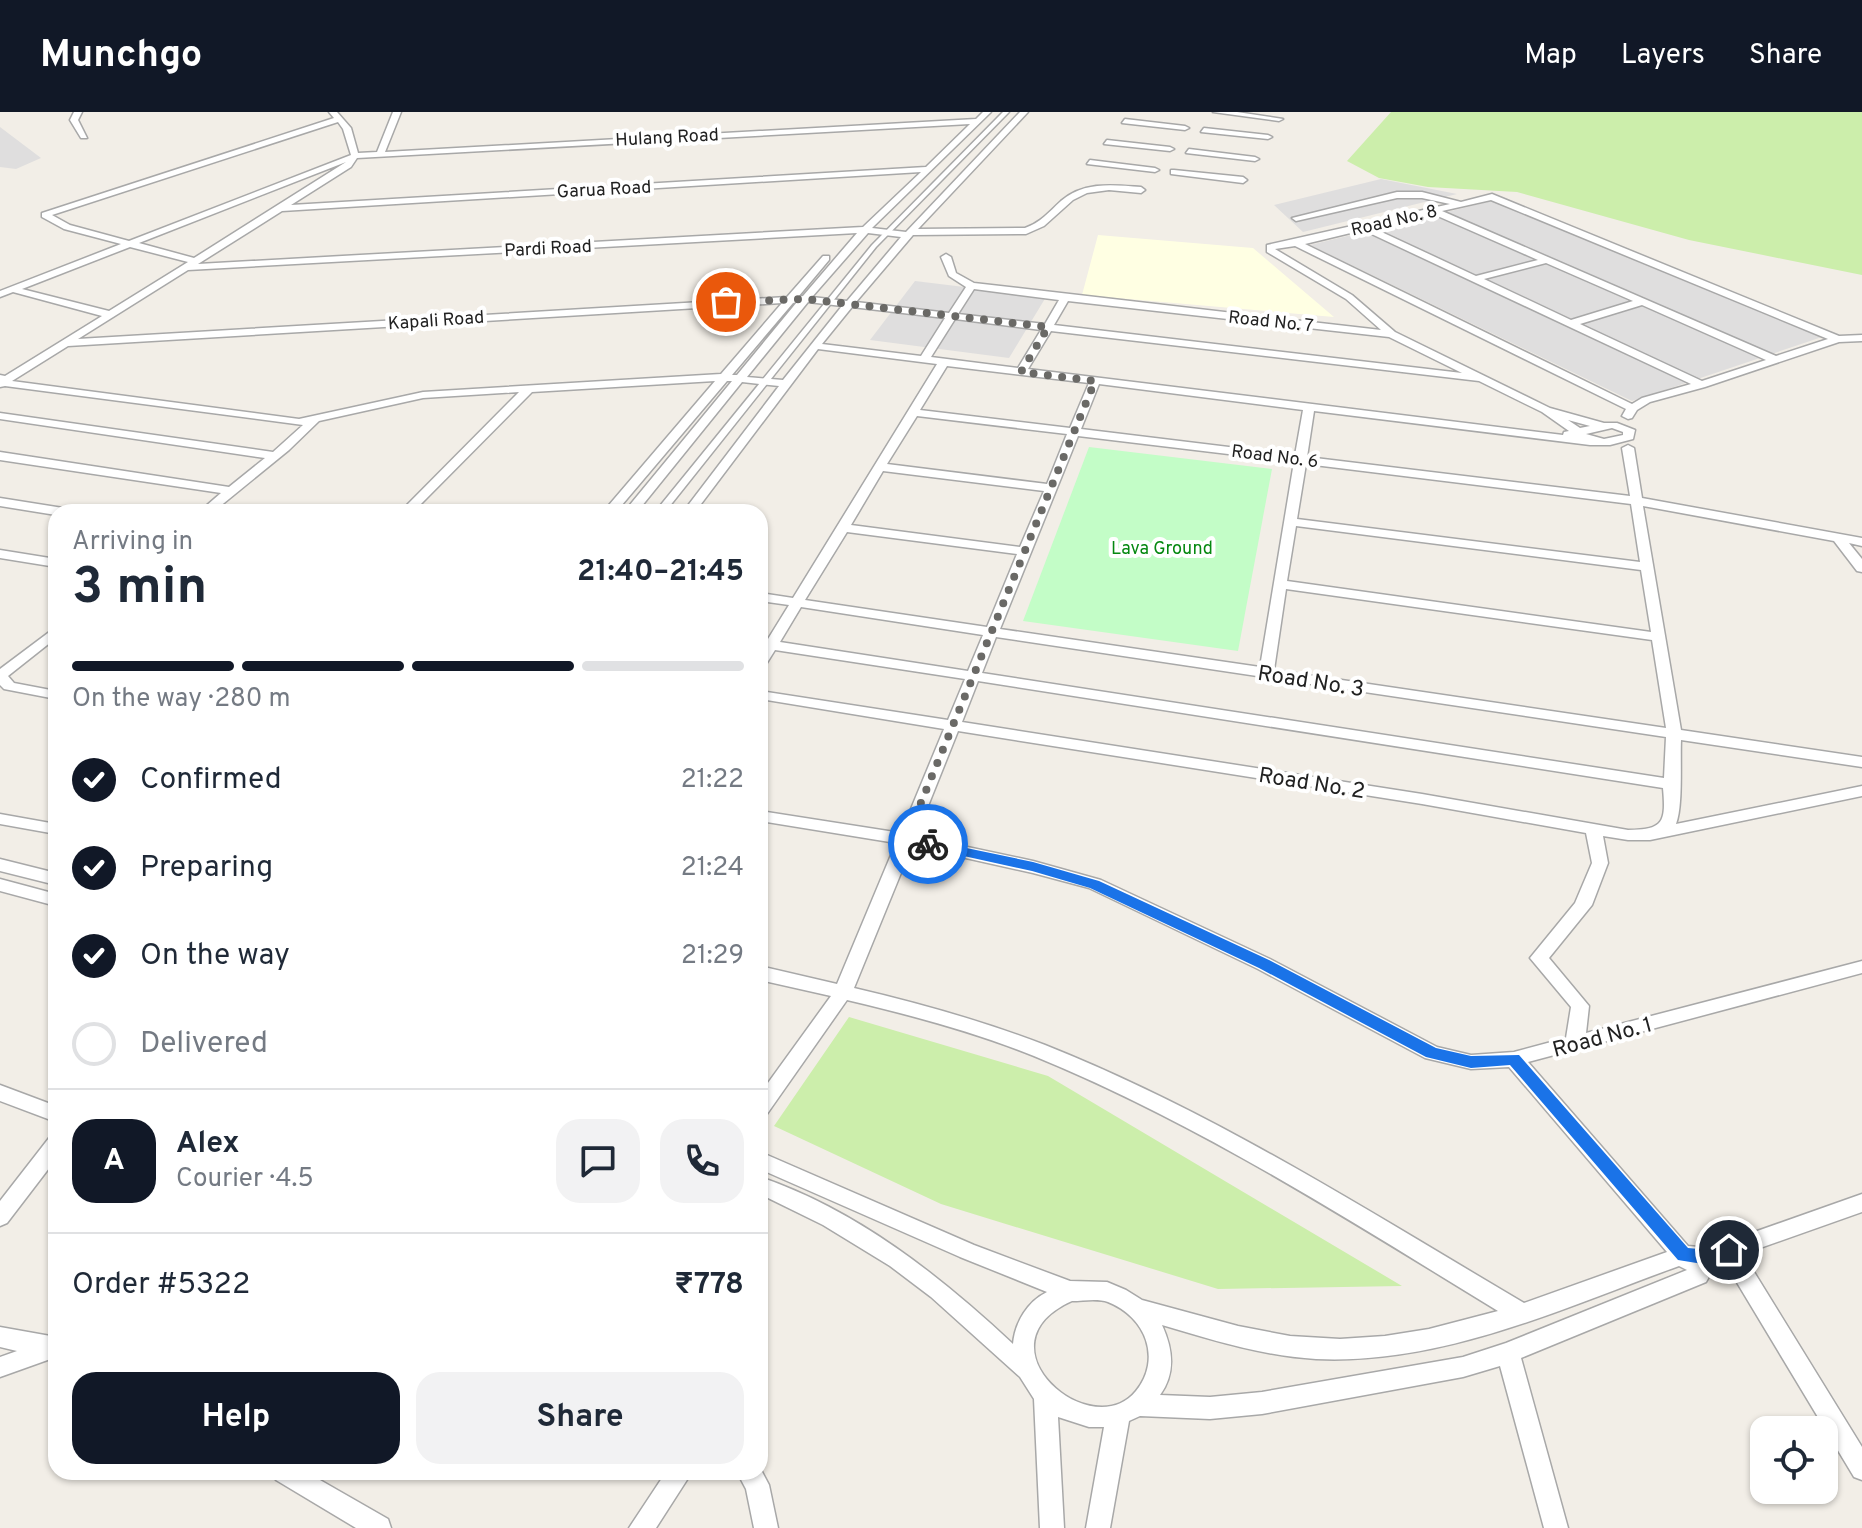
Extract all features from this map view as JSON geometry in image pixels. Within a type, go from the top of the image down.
[{"type":"street","points":[[78,112],[74,120],[84,136]]},
{"type":"street","points":[[380,155],[397,112]]},
{"type":"street","points":[[616,504],[789,298],[851,231],[914,170],[987,112]]},
{"type":"street","points":[[666,504],[887,232],[1006,112]]},
{"type":"street","points":[[695,504],[851,302],[909,233],[1024,112]]},
{"type":"street","points":[[1217,112],[1279,119]]},
{"type":"street","points":[[1,381],[111,315],[281,208],[348,165],[355,156],[347,128],[336,115],[45,215],[67,227],[192,264]]},
{"type":"street","points":[[637,504],[865,230],[972,121]]},
{"type":"street","name":"Hulang Road","points":[[0,294],[6,288],[355,156],[972,121]]},
{"type":"street","points":[[1125,121],[1185,128]]},
{"type":"street","points":[[1204,130],[1268,137]]},
{"type":"street","points":[[1107,142],[1170,149]]},
{"type":"street","points":[[1189,151],[1255,159]]},
{"type":"street","points":[[1090,162],[1155,170]]},
{"type":"street","name":"Garua Road","points":[[281,208],[927,169]]},
{"type":"street","points":[[1174,172],[1243,180]]},
{"type":"street","name":"Pardi Road","points":[[192,264],[865,230],[909,233],[1026,231],[1038,228],[1049,220],[1075,194],[1096,189],[1141,190]]},
{"type":"street","points":[[1296,218],[1397,195],[1422,195],[1462,204]]},
{"type":"street","name":"Road No. 8","points":[[1296,243],[1492,197],[1838,339]]},
{"type":"street","points":[[1434,211],[1776,360]]},
{"type":"street","points":[[1364,227],[1701,385]]},
{"type":"street","points":[[1296,243],[1270,247],[1272,252],[1374,314],[1391,334]]},
{"type":"street","name":"Road No. 8","points":[[1296,243],[1629,428]]},
{"type":"street","points":[[1281,256],[1326,258]]},
{"type":"street","points":[[924,360],[971,286],[952,274],[946,257]]},
{"type":"street","points":[[1474,279],[1548,260]]},
{"type":"street","name":"Road No. 7","points":[[971,286],[1391,334],[1546,410]]},
{"type":"street","points":[[6,288],[111,315]]},
{"type":"street","name":"Kapali Road","points":[[66,343],[789,298],[851,302],[1479,378]]},
{"type":"street","points":[[1021,372],[1065,298]]},
{"type":"street","points":[[1570,324],[1642,302]]},
{"type":"street","points":[[815,346],[1608,442],[1629,428],[1646,400],[1838,339],[1862,338]]},
{"type":"street","points":[[768,650],[944,362]]},
{"type":"street","points":[[1,381],[284,421],[314,420],[401,398],[722,377],[786,384]]},
{"type":"street","points":[[768,1098],[843,992],[1095,381]]},
{"type":"street","points":[[414,504],[529,389]]},
{"type":"street","points":[[1266,673],[1309,407]]},
{"type":"street","points":[[1546,410],[1599,425],[1629,428]]},
{"type":"street","points":[[1546,410],[1580,433],[1546,436]]},
{"type":"street","name":"Road No. 6","points":[[913,412],[1638,501],[1862,542]]},
{"type":"street","points":[[0,416],[275,456]]},
{"type":"street","points":[[215,504],[314,420]]},
{"type":"street","points":[[1590,442],[1580,435],[1580,431],[1599,425]]},
{"type":"street","points":[[1629,428],[1674,734],[1673,812],[1667,827],[1650,835]]},
{"type":"street","points":[[0,456],[232,491]]},
{"type":"street","points":[[879,467],[1051,488]]},
{"type":"street","points":[[0,502],[48,510]]},
{"type":"street","points":[[1290,522],[1648,567]]},
{"type":"street","points":[[841,527],[1025,551]]},
{"type":"street","points":[[1839,539],[1862,568]]},
{"type":"street","points":[[0,554],[48,562]]},
{"type":"street","points":[[1280,584],[1659,637]]},
{"type":"street","name":"Road No. 3","points":[[768,598],[1862,762]]},
{"type":"street","points":[[48,637],[0,676],[9,686],[48,693]]},
{"type":"street","points":[[771,645],[1671,784]]},
{"type":"street","name":"Road No. 2","points":[[768,696],[1422,799],[1628,835],[1650,835],[1862,791]]},
{"type":"street","name":"Road No. 1","points":[[768,817],[906,839],[1095,884],[1264,964],[1432,1053],[1471,1062],[1514,1059],[1862,967]]},
{"type":"street","points":[[0,819],[48,828]]},
{"type":"street","points":[[1575,1043],[1580,1006],[1539,958],[1583,905],[1600,863],[1593,829]]},
{"type":"street","points":[[0,865],[48,877]]},
{"type":"street","points":[[0,885],[48,898]]},
{"type":"street","points":[[768,975],[843,992],[1038,1050],[1149,1099],[1340,1205],[1519,1312]]},
{"type":"street","points":[[1514,1059],[1684,1255]]},
{"type":"street","points":[[0,1093],[48,1111]]},
{"type":"street","points":[[0,1217],[48,1154]]},
{"type":"street","points":[[768,1164],[967,1251],[1070,1291],[1106,1292],[1139,1309],[1260,1340],[1337,1349],[1411,1344],[1461,1334],[1684,1255],[1712,1261],[1862,1469]]},
{"type":"street","points":[[768,1189],[838,1225],[938,1289],[1025,1369],[1045,1399],[1080,1416],[1128,1410],[1262,1403],[1463,1367],[1508,1353],[1712,1261],[1862,1203]]},
{"type":"street","points":[[1025,1369],[1023,1335],[1040,1307],[1070,1291]]},
{"type":"street","points":[[1098,1528],[1128,1410],[1160,1376],[1160,1340],[1139,1309]]},
{"type":"street","points":[[0,1337],[48,1347]]},
{"type":"street","points":[[0,1367],[48,1350]]},
{"type":"street","points":[[1508,1353],[1556,1528]]},
{"type":"street","points":[[1045,1399],[1052,1528]]},
{"type":"street","points":[[298,1480],[379,1528]]},
{"type":"street","points":[[641,1528],[674,1480]]},
{"type":"street","points":[[754,1480],[766,1528]]},
{"type":"shaded area","points":[[0,127],[41,158],[16,169],[0,167]]},
{"type":"shaded area","points":[[1381,179],[1457,194],[1303,232],[1274,205]]},
{"type":"shaded area","points":[[1492,201],[1822,337],[1632,401],[1310,245]]},
{"type":"shaded area","points":[[1098,235],[1253,248],[1334,317],[1082,295]]},
{"type":"shaded area","points":[[915,281],[1046,297],[1009,358],[870,340]]},
{"type":"green space","points":[[1391,112],[1862,112],[1862,275],[1689,240],[1517,192],[1428,187],[1379,178],[1347,161]]},
{"type":"green space","name":"Lava Ground","points":[[1089,447],[1272,469],[1238,651],[1023,621]]},
{"type":"green space","points":[[849,1017],[1048,1076],[1402,1286],[1218,1289],[941,1204],[774,1126]]},
{"type":"way so far","points":[[726,302],[789,298],[851,302],[1048,327],[1021,372],[1095,381],[906,839],[928,844]]},
{"type":"route","points":[[928,844],[1095,884],[1264,964],[1432,1053],[1471,1062],[1514,1059],[1684,1255],[1709,1257],[1729,1250]]}]
